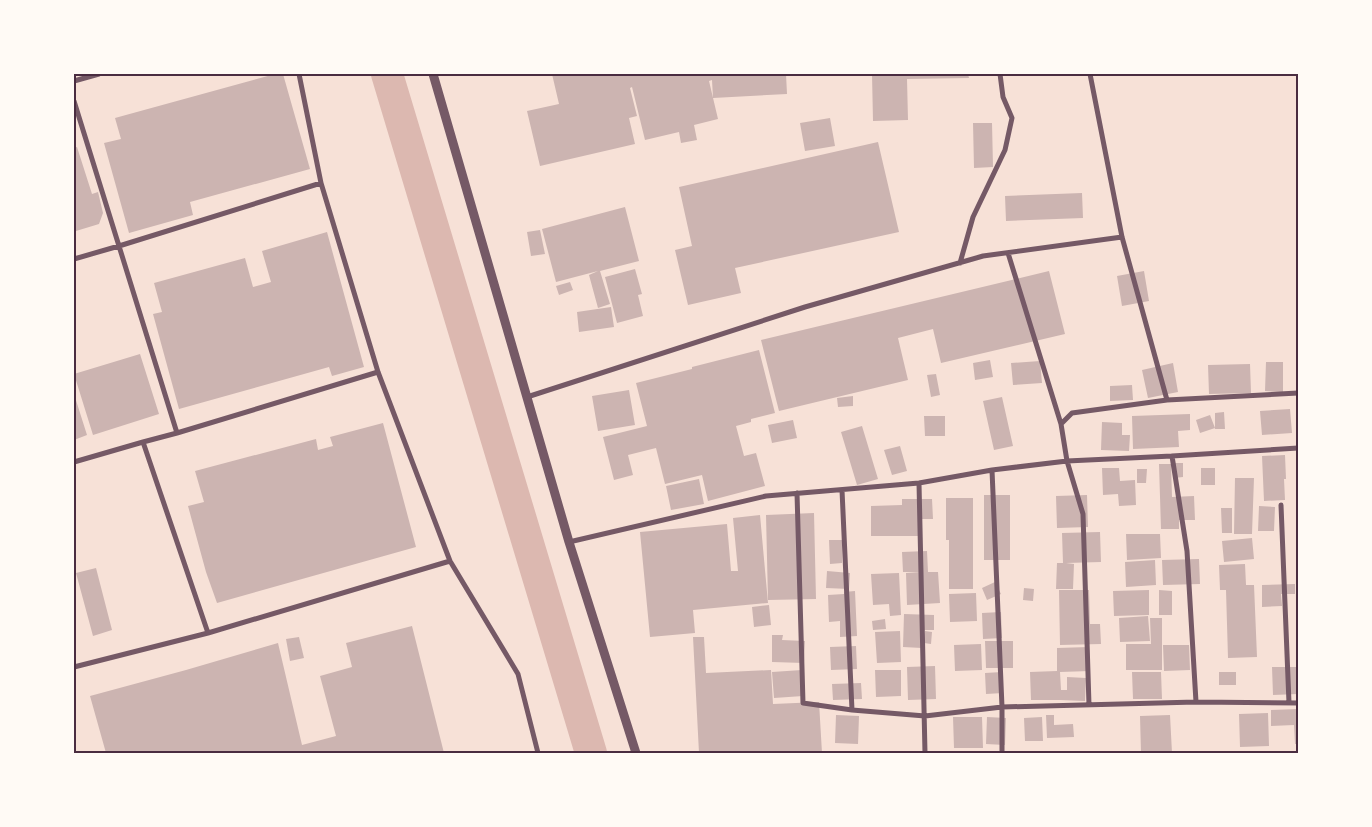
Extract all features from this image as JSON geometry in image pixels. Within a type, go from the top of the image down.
[{"type":"street","points":[[74,80],[99,74]]},
{"type":"street","points":[[299,74],[321,183],[378,372],[450,561],[518,674],[538,753]]},
{"type":"street","points":[[433,74],[569,542],[636,753]]},
{"type":"street","points":[[960,263],[973,217],[1005,150],[1012,118],[1003,97],[1000,74]]},
{"type":"street","points":[[1090,74],[1122,237],[1167,400]]},
{"type":"street","points":[[74,101],[177,433]]},
{"type":"street","points":[[74,259],[321,183]]},
{"type":"street","points":[[527,397],[806,307],[983,256],[1122,237]]},
{"type":"street","points":[[1008,253],[1061,424],[1067,461],[1083,514],[1089,705]]},
{"type":"street","points":[[74,462],[378,372]]},
{"type":"street","points":[[1061,424],[1072,413],[1167,400],[1298,393]]},
{"type":"street","points":[[143,442],[208,633]]},
{"type":"street","points":[[569,542],[766,496],[918,483],[992,470],[1067,461],[1298,448]]},
{"type":"street","points":[[1172,456],[1188,551],[1196,702]]},
{"type":"street","points":[[992,470],[1002,707],[1002,753]]},
{"type":"street","points":[[918,483],[925,753]]},
{"type":"street","points":[[842,490],[852,710]]},
{"type":"street","points":[[797,494],[803,704],[925,716],[1002,707],[1196,702],[1298,703]]},
{"type":"street","points":[[1281,505],[1289,702]]},
{"type":"street","points":[[74,667],[208,633],[450,561]]},
{"type":"building","points":[[275,74],[283,74],[310,169],[190,202],[193,215],[129,233],[104,143],[121,139],[115,118]]},
{"type":"building","points":[[552,74],[786,74],[787,94],[713,98],[718,119],[694,125],[697,140],[681,143],[679,132],[645,140],[632,87],[630,88],[637,116],[629,118],[635,144],[540,166],[527,111],[559,104]],"holes":[[[712,80],[713,98],[709,81]]]},
{"type":"building","points":[[872,74],[968,74],[969,78],[907,79],[908,120],[873,121]]},
{"type":"building","points":[[830,118],[835,146],[805,151],[800,123]]},
{"type":"building","points":[[973,123],[992,123],[993,167],[974,168]]},
{"type":"building","points":[[878,142],[899,232],[735,268],[741,293],[688,305],[675,250],[692,246],[679,187]]},
{"type":"building","points":[[77,147],[92,194],[98,192],[103,213],[99,224],[76,231],[74,219],[74,148]]},
{"type":"building","points":[[1082,193],[1083,218],[1006,221],[1005,196]]},
{"type":"building","points":[[625,207],[639,261],[600,271],[610,304],[598,308],[589,275],[598,271],[556,282],[542,229]]},
{"type":"building","points":[[540,230],[545,254],[531,256],[527,232]]},
{"type":"building","points":[[327,232],[364,367],[332,376],[329,367],[179,409],[153,314],[162,312],[154,283],[245,258],[253,287],[271,282],[262,251]]},
{"type":"building","points":[[635,269],[642,294],[638,295],[643,316],[617,323],[605,277]]},
{"type":"building","points":[[1049,271],[1065,334],[941,363],[933,329],[898,338],[908,380],[779,411],[761,340]]},
{"type":"building","points":[[1144,271],[1149,301],[1122,306],[1117,276]]},
{"type":"building","points":[[570,282],[573,290],[559,295],[556,286]]},
{"type":"building","points":[[611,307],[614,327],[579,332],[577,312]]},
{"type":"building","points":[[759,350],[775,413],[751,419],[751,422],[736,426],[744,456],[756,453],[765,486],[708,501],[702,475],[665,484],[656,448],[628,455],[633,475],[614,480],[603,437],[647,426],[636,383]]},
{"type":"building","points":[[140,354],[159,414],[93,435],[74,374]]},
{"type":"building","points":[[990,360],[993,377],[975,380],[973,363]]},
{"type":"building","points":[[1040,361],[1042,383],[1013,385],[1011,363]]},
{"type":"building","points":[[1266,362],[1283,362],[1283,392],[1265,391]]},
{"type":"building","points":[[1173,363],[1178,392],[1148,398],[1142,370]]},
{"type":"building","points":[[1250,364],[1251,393],[1209,394],[1208,365]]},
{"type":"building","points":[[936,374],[940,395],[931,397],[927,375]]},
{"type":"building","points":[[1132,385],[1133,400],[1110,401],[1110,386]]},
{"type":"building","points":[[629,390],[635,425],[598,431],[592,396]]},
{"type":"building","points":[[74,394],[87,435],[74,440]]},
{"type":"building","points":[[853,396],[853,406],[838,407],[837,398]]},
{"type":"building","points":[[1002,397],[1013,446],[994,450],[983,401]]},
{"type":"building","points":[[1290,409],[1292,433],[1262,435],[1260,411]]},
{"type":"building","points":[[1224,412],[1225,429],[1215,429],[1215,413]]},
{"type":"building","points":[[1190,414],[1190,430],[1178,431],[1179,447],[1133,449],[1132,416]]},
{"type":"building","points":[[1210,415],[1215,428],[1200,433],[1196,420]]},
{"type":"building","points":[[924,416],[945,416],[945,436],[925,436]]},
{"type":"building","points":[[793,420],[797,438],[772,443],[768,425]]},
{"type":"building","points":[[1102,422],[1122,423],[1122,435],[1130,435],[1129,451],[1101,450]]},
{"type":"building","points":[[383,423],[416,547],[217,603],[206,572],[188,506],[204,502],[195,471],[316,439],[318,450],[333,446],[330,437]]},
{"type":"building","points":[[862,426],[878,479],[857,485],[841,432]]},
{"type":"building","points":[[900,446],[907,471],[892,475],[884,450]]},
{"type":"building","points":[[1285,455],[1285,500],[1264,501],[1262,456]]},
{"type":"building","points":[[1173,463],[1183,463],[1183,477],[1174,478]]},
{"type":"building","points":[[1159,464],[1171,464],[1172,497],[1194,496],[1195,520],[1179,520],[1179,529],[1161,529]]},
{"type":"building","points":[[1102,468],[1119,468],[1120,481],[1135,480],[1136,505],[1119,506],[1118,494],[1103,495]]},
{"type":"building","points":[[1201,468],[1215,468],[1215,485],[1201,485]]},
{"type":"building","points":[[1137,469],[1147,469],[1146,483],[1137,483]]},
{"type":"building","points":[[1235,478],[1254,478],[1252,534],[1234,534]]},
{"type":"building","points":[[699,479],[704,504],[671,510],[666,486]]},
{"type":"building","points":[[984,495],[1010,495],[1010,560],[984,560]]},
{"type":"building","points":[[1087,495],[1088,527],[1057,528],[1056,496]]},
{"type":"building","points":[[946,498],[973,498],[973,589],[949,589],[949,540],[946,540]]},
{"type":"building","points":[[902,499],[932,499],[933,519],[918,519],[919,536],[871,536],[871,506],[902,505]]},
{"type":"building","points":[[1259,506],[1275,507],[1274,531],[1258,531]]},
{"type":"building","points":[[1221,508],[1232,508],[1232,533],[1222,533]]},
{"type":"building","points":[[814,513],[816,599],[768,600],[766,515]]},
{"type":"building","points":[[760,515],[768,603],[693,610],[695,633],[650,637],[640,532],[727,524],[731,571],[738,571],[733,518]]},
{"type":"building","points":[[1100,532],[1101,562],[1066,563],[1074,564],[1073,589],[1056,589],[1057,563],[1063,563],[1062,533]]},
{"type":"building","points":[[1126,534],[1160,534],[1161,558],[1127,560]]},
{"type":"building","points":[[1252,538],[1254,559],[1224,562],[1222,541]]},
{"type":"building","points":[[829,540],[842,540],[842,563],[830,564]]},
{"type":"building","points":[[927,551],[928,572],[938,572],[940,603],[907,605],[906,573],[921,572],[903,572],[902,552]]},
{"type":"building","points":[[1199,559],[1200,584],[1163,585],[1162,560]]},
{"type":"building","points":[[1155,560],[1156,585],[1126,587],[1125,562]]},
{"type":"building","points":[[1245,564],[1246,585],[1254,585],[1257,657],[1228,658],[1226,590],[1220,590],[1219,565]]},
{"type":"building","points":[[96,568],[112,630],[93,636],[76,573]]},
{"type":"building","points":[[827,571],[850,573],[849,589],[826,588]]},
{"type":"building","points":[[899,573],[901,615],[890,616],[889,604],[873,605],[871,574]]},
{"type":"building","points":[[995,582],[1001,594],[987,600],[982,588]]},
{"type":"building","points":[[1295,584],[1295,594],[1281,594],[1282,606],[1262,607],[1262,585]]},
{"type":"building","points":[[1024,588],[1034,589],[1033,601],[1023,600]]},
{"type":"building","points":[[1059,590],[1089,590],[1090,624],[1100,624],[1101,644],[1060,645]]},
{"type":"building","points":[[1149,590],[1149,615],[1114,616],[1113,591]]},
{"type":"building","points":[[1159,590],[1172,591],[1172,615],[1159,615]]},
{"type":"building","points":[[855,591],[857,636],[840,637],[840,621],[829,622],[828,595]]},
{"type":"building","points":[[976,593],[977,621],[950,622],[949,594]]},
{"type":"building","points":[[769,605],[771,625],[754,627],[752,607]]},
{"type":"building","points":[[1001,612],[1002,638],[983,639],[982,613]]},
{"type":"building","points":[[904,614],[934,615],[934,630],[922,630],[922,648],[903,647]]},
{"type":"building","points":[[1148,616],[1150,641],[1120,642],[1119,618]]},
{"type":"building","points":[[1150,618],[1162,618],[1162,670],[1126,670],[1126,644],[1151,644]]},
{"type":"building","points":[[885,619],[886,629],[873,630],[872,621]]},
{"type":"building","points":[[412,626],[444,753],[106,753],[90,696],[278,643],[302,745],[336,736],[320,676],[352,667],[346,643]]},
{"type":"building","points":[[900,631],[901,662],[877,663],[875,632]]},
{"type":"building","points":[[925,631],[932,632],[931,644],[924,643]]},
{"type":"building","points":[[772,635],[783,635],[782,640],[805,641],[804,663],[772,662]]},
{"type":"building","points":[[299,637],[304,658],[290,661],[286,639]]},
{"type":"building","points":[[693,637],[704,637],[706,673],[771,670],[773,704],[819,702],[822,753],[699,753]]},
{"type":"building","points":[[985,641],[1013,641],[1013,668],[986,668]]},
{"type":"building","points":[[981,644],[982,670],[955,671],[954,645]]},
{"type":"building","points":[[1163,645],[1189,645],[1190,670],[1164,671]]},
{"type":"building","points":[[856,646],[857,669],[831,670],[830,647]]},
{"type":"building","points":[[1089,647],[1090,671],[1060,672],[1061,690],[1067,690],[1067,677],[1086,678],[1085,701],[1031,700],[1030,672],[1057,671],[1057,648]]},
{"type":"building","points":[[935,666],[936,699],[908,700],[907,667]]},
{"type":"building","points":[[1272,667],[1298,667],[1298,694],[1273,695]]},
{"type":"building","points":[[802,670],[803,696],[774,698],[772,672]]},
{"type":"building","points":[[875,670],[901,670],[901,696],[876,697]]},
{"type":"building","points":[[1002,672],[1003,693],[986,694],[985,673]]},
{"type":"building","points":[[1132,672],[1161,672],[1162,699],[1133,699]]},
{"type":"building","points":[[1219,672],[1236,672],[1236,685],[1219,685]]},
{"type":"building","points":[[861,683],[862,699],[833,700],[832,684]]},
{"type":"building","points":[[1298,709],[1298,744],[1295,744],[1294,725],[1271,726],[1271,710]]},
{"type":"building","points":[[1268,713],[1269,746],[1240,747],[1239,714]]},
{"type":"building","points":[[836,715],[859,716],[858,744],[835,743]]},
{"type":"building","points":[[1046,715],[1054,715],[1054,725],[1073,724],[1074,737],[1047,738]]},
{"type":"building","points":[[1170,715],[1172,753],[1141,753],[1140,716]]},
{"type":"building","points":[[953,717],[982,717],[983,748],[954,748]]},
{"type":"building","points":[[987,717],[1006,718],[1005,745],[986,744]]},
{"type":"building","points":[[1042,717],[1043,741],[1025,741],[1024,718]]},
{"type":"waterway","points":[[387,74],[591,753]]}]
